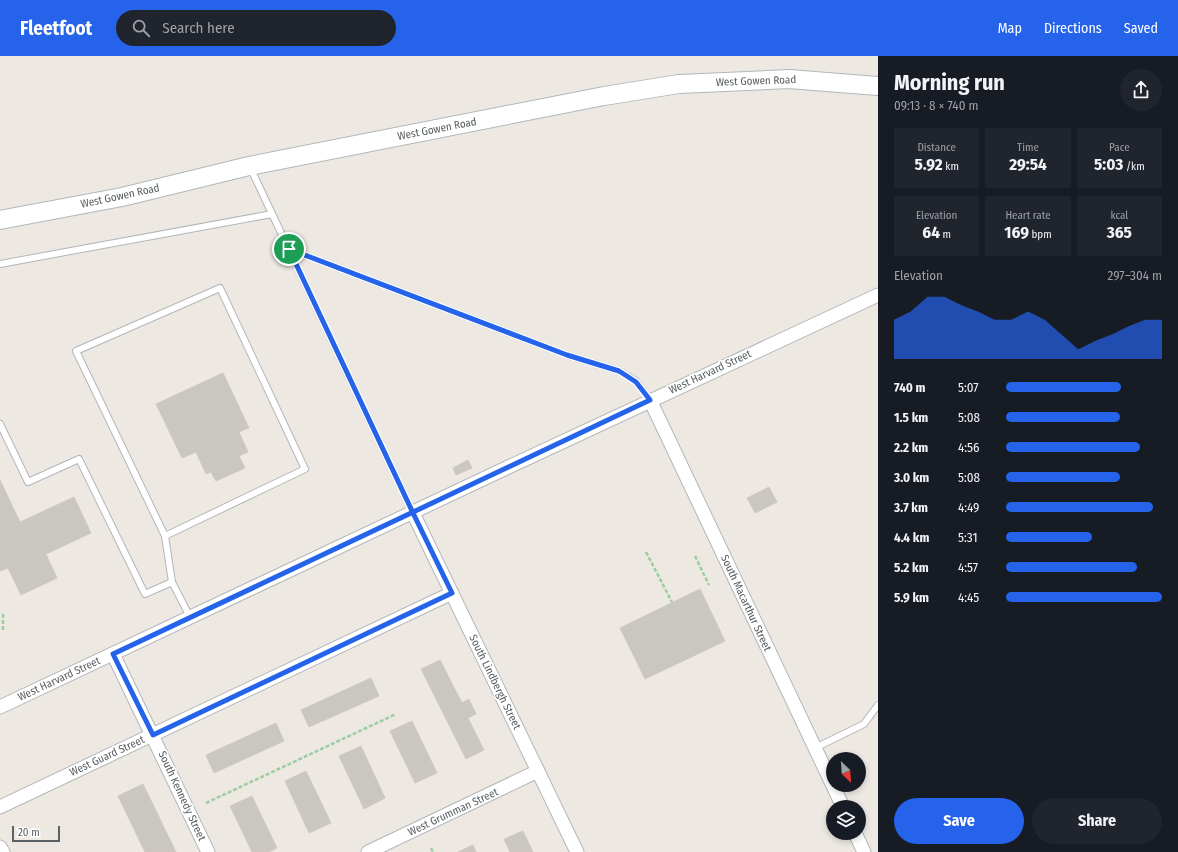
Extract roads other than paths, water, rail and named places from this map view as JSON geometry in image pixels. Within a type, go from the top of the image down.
[{"type":"main road","name":"West Gowen Road","points":[[0,220],[122,197],[249,166],[604,96],[678,84],[790,78],[878,86]]},
{"type":"street","name":"West Harvard Street","points":[[0,706],[190,618],[650,400],[878,296]]},
{"type":"street","name":"South Macarthur Street","points":[[650,400],[839,800]]},
{"type":"street","name":"South Lindbergh Street","points":[[413,513],[577,852]]},
{"type":"street","name":"West Guard Street","points":[[0,807],[452,593]]},
{"type":"street","name":"South Kennedy Street","points":[[113,654],[208,852]]},
{"type":"street","name":"West Grumman Street","points":[[368,852],[538,771]]},
{"type":"street","points":[[858,840],[864,852]]},
{"type":"street","points":[[0,847],[2,852]]},
{"type":"lane","points":[[249,166],[413,513]]},
{"type":"lane","points":[[0,264],[272,214]]},
{"type":"lane","points":[[289,249],[567,355],[619,371],[636,382],[650,400]]},
{"type":"lane","points":[[165,536],[305,469],[220,288],[76,351],[165,536],[172,582],[190,618]]},
{"type":"lane","points":[[0,424],[28,482],[79,459],[145,594],[172,582]]},
{"type":"lane","points":[[815,748],[864,724],[878,705]]}]
